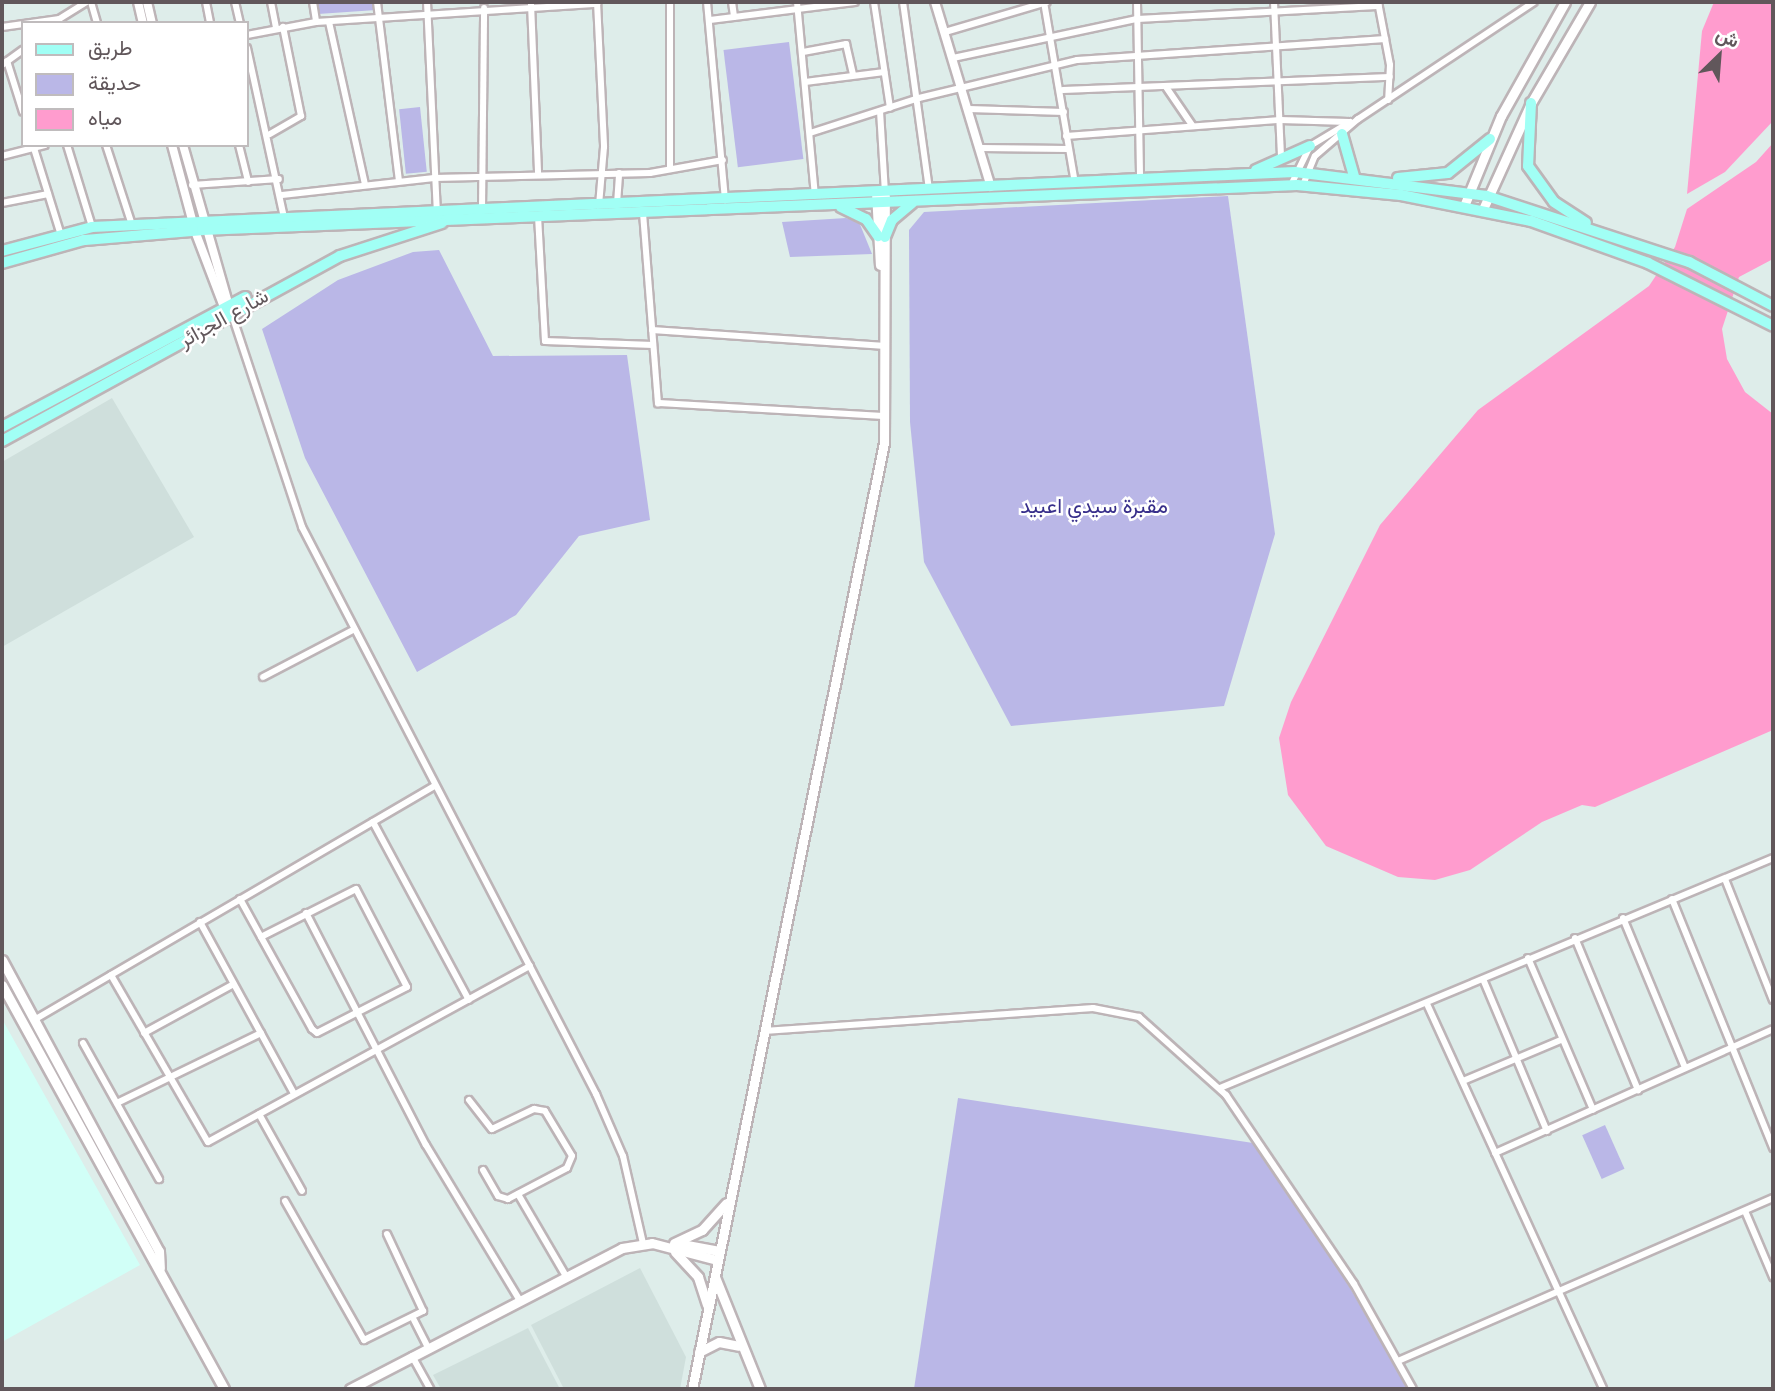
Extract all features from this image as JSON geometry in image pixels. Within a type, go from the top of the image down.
[{"type":"main road","points":[[1464,206],[1490,139],[1565,2]]},
{"type":"main road","points":[[1483,209],[1531,103],[1590,2]]},
{"type":"main road","points":[[1531,103],[1525,153],[1533,178],[1554,202],[1599,231]]},
{"type":"main road","points":[[1342,134],[1354,176]]},
{"type":"main road","points":[[1383,180],[1448,173],[1490,139]]},
{"type":"main road","points":[[1252,172],[1310,146]]},
{"type":"main road","points":[[2,263],[84,240],[284,218],[447,214],[538,216],[837,205],[929,190],[1294,172],[1354,176],[1487,196],[1650,247],[1773,306]]},
{"type":"main road","points":[[2,251],[60,232],[92,227],[423,220],[482,210],[816,196],[916,201],[1303,185],[1483,209],[1647,263],[1773,326]]},
{"type":"main road","points":[[692,1389],[728,1199],[881,461],[885,416],[885,346],[880,198]]},
{"type":"main road","points":[[882,237],[892,220],[916,201]]},
{"type":"main road","points":[[837,205],[866,219],[882,237]]},
{"type":"main road","name":"شارع الجزائر","points":[[2,427],[340,256],[447,214]]},
{"type":"main road","name":"شارع الجزائر","points":[[2,442],[351,245],[423,220]]},
{"type":"main road","points":[[2,960],[159,1251],[160,1268]]},
{"type":"main road","points":[[2,985],[147,1256],[160,1268],[224,1389]]},
{"type":"main road","points":[[671,1246],[702,1230],[728,1199]]},
{"type":"main road","points":[[350,1389],[566,1276],[643,1243],[718,1255]]},
{"type":"main road","points":[[671,1246],[698,1277],[707,1312]]},
{"type":"main road","points":[[714,1275],[739,1346],[760,1389]]},
{"type":"main road","points":[[699,1352],[719,1342],[739,1346]]},
{"type":"street","points":[[57,21],[86,2],[96,21]]},
{"type":"street","points":[[138,2],[143,21]]},
{"type":"street","points":[[147,2],[152,21]]},
{"type":"street","points":[[206,2],[210,21]]},
{"type":"street","points":[[234,2],[239,21]]},
{"type":"street","points":[[270,134],[301,116],[271,2]]},
{"type":"street","points":[[313,2],[316,22]]},
{"type":"street","points":[[377,2],[399,181]]},
{"type":"street","points":[[427,2],[434,178],[447,214]]},
{"type":"street","points":[[670,2],[670,169]]},
{"type":"street","points":[[707,2],[725,200]]},
{"type":"street","points":[[732,2],[734,17]]},
{"type":"street","points":[[710,20],[797,6],[855,2]]},
{"type":"street","points":[[874,2],[890,108]]},
{"type":"street","points":[[903,2],[919,98],[929,190]]},
{"type":"street","points":[[935,2],[991,187]]},
{"type":"street","points":[[945,32],[1045,2],[1063,90],[1066,136],[1075,183]]},
{"type":"street","points":[[1137,2],[1140,178]]},
{"type":"street","points":[[1303,185],[1306,173],[1319,151],[1358,120],[1534,2]]},
{"type":"street","points":[[248,36],[316,22],[426,17],[514,3],[597,3],[601,171],[599,205]]},
{"type":"street","points":[[531,4],[538,174]]},
{"type":"street","points":[[953,58],[1052,34],[1136,19],[1274,6],[1379,4],[1390,77],[1388,100]]},
{"type":"street","points":[[797,6],[816,196]]},
{"type":"street","points":[[1274,6],[1281,157]]},
{"type":"street","points":[[482,210],[484,8]]},
{"type":"street","points":[[68,12],[70,21]]},
{"type":"street","points":[[329,22],[365,185]]},
{"type":"street","points":[[2,27],[21,25]]},
{"type":"street","points":[[810,133],[919,98],[1058,63],[1136,53],[1277,42],[1385,39]]},
{"type":"street","points":[[803,52],[846,44],[853,75]]},
{"type":"street","points":[[21,51],[4,63],[21,107]]},
{"type":"street","points":[[248,52],[270,134],[284,218]]},
{"type":"street","points":[[805,82],[884,72]]},
{"type":"street","points":[[1063,90],[1390,77]]},
{"type":"street","points":[[1166,87],[1192,125]]},
{"type":"street","points":[[969,109],[1064,112]]},
{"type":"street","points":[[880,111],[880,198]]},
{"type":"street","points":[[1066,136],[1138,128],[1280,120],[1358,120]]},
{"type":"street","points":[[1291,185],[1294,172],[1310,146],[1349,122]]},
{"type":"street","points":[[2,156],[30,147]]},
{"type":"street","points":[[33,147],[60,232]]},
{"type":"street","points":[[68,147],[92,227]]},
{"type":"street","points":[[107,147],[132,225]]},
{"type":"street","points":[[173,147],[286,492],[353,630],[530,966],[618,1142],[643,1243]]},
{"type":"street","points":[[183,147],[197,226]]},
{"type":"street","points":[[239,147],[247,182]]},
{"type":"street","points":[[981,148],[1068,149]]},
{"type":"street","points":[[282,195],[434,178],[601,171],[619,173],[670,169],[723,160]]},
{"type":"street","points":[[617,204],[619,173]]},
{"type":"street","points":[[192,185],[279,179]]},
{"type":"street","points":[[2,203],[48,194]]},
{"type":"street","points":[[643,212],[654,396],[661,405],[885,416]]},
{"type":"street","points":[[538,216],[545,341],[653,345]]},
{"type":"street","points":[[652,330],[885,346]]},
{"type":"street","points":[[263,677],[353,630]]},
{"type":"street","points":[[34,1020],[434,786]]},
{"type":"street","points":[[373,822],[469,1000]]},
{"type":"street","points":[[1220,1088],[1427,1004],[1623,918],[1773,858]]},
{"type":"street","points":[[1725,879],[1773,1000]]},
{"type":"street","points":[[240,899],[261,937],[314,1031],[322,1033],[408,984],[368,906],[352,889],[261,937]]},
{"type":"street","points":[[1672,900],[1773,1148]]},
{"type":"street","points":[[306,913],[361,1013],[426,1145],[520,1301]]},
{"type":"street","points":[[1623,918],[1685,1068]]},
{"type":"street","points":[[201,922],[295,1094]]},
{"type":"street","points":[[1575,938],[1638,1090]]},
{"type":"street","points":[[1528,958],[1592,1110]]},
{"type":"street","points":[[111,975],[203,1141],[259,1114],[530,966]]},
{"type":"street","points":[[1483,979],[1547,1131]]},
{"type":"street","points":[[144,1033],[234,984]]},
{"type":"street","points":[[1427,1004],[1603,1389]]},
{"type":"street","points":[[764,1031],[1119,1010],[1150,1024],[1220,1088],[1343,1268],[1413,1389]]},
{"type":"street","points":[[1495,1153],[1773,1029]]},
{"type":"street","points":[[117,1103],[261,1032]]},
{"type":"street","points":[[1463,1081],[1561,1040]]},
{"type":"street","points":[[83,1043],[159,1179]]},
{"type":"street","points":[[469,1100],[481,1124],[492,1129],[545,1111],[571,1153],[567,1168],[518,1194],[500,1198],[483,1170]]},
{"type":"street","points":[[259,1114],[302,1191]]},
{"type":"street","points":[[518,1194],[566,1276]]},
{"type":"street","points":[[1398,1361],[1560,1294],[1773,1198]]},
{"type":"street","points":[[285,1201],[361,1338],[372,1340],[414,1320],[423,1303],[387,1234]]},
{"type":"street","points":[[1745,1211],[1773,1277]]},
{"type":"street","points":[[414,1320],[428,1348]]},
{"type":"street","points":[[412,1356],[430,1389]]},
{"type":"shaded area","points":[[112,398],[194,537],[2,647],[2,462]]},
{"type":"shaded area","points":[[2,1019],[140,1265],[2,1342]]},
{"type":"shaded area","points":[[640,1268],[686,1357],[680,1389],[564,1389],[531,1325]]},
{"type":"shaded area","points":[[528,1328],[560,1389],[441,1389],[433,1375]]},
{"type":"green space","points":[[316,2],[374,2],[376,10],[318,14]]},
{"type":"green space","points":[[789,42],[803,159],[738,167],[723,50]]},
{"type":"green space","points":[[420,107],[427,172],[406,174],[399,109]]},
{"type":"green space","name":"مقبرة سيدي اعبيد","points":[[1228,196],[1275,534],[1224,706],[1011,726],[924,562],[910,422],[909,230],[924,212]]},
{"type":"green space","points":[[846,218],[859,222],[872,254],[790,257],[782,222]]},
{"type":"green space","points":[[439,250],[493,356],[627,355],[650,520],[579,536],[516,615],[417,672],[305,458],[262,329],[338,280],[413,252]]},
{"type":"green space","points":[[958,1098],[1253,1143],[1342,1274],[1408,1389],[914,1389]]},
{"type":"green space","points":[[1605,1125],[1625,1169],[1602,1179],[1582,1135]]},
{"type":"water","points":[[1714,2],[1773,2],[1773,121],[1725,172],[1687,194],[1702,31]]},
{"type":"water","points":[[1773,143],[1773,259],[1739,277],[1722,329],[1727,359],[1745,392],[1773,414],[1773,730],[1595,807],[1582,805],[1542,822],[1470,870],[1435,880],[1398,877],[1326,846],[1288,795],[1279,738],[1291,702],[1380,525],[1478,410],[1649,286],[1675,247],[1687,209],[1756,162]]}]
